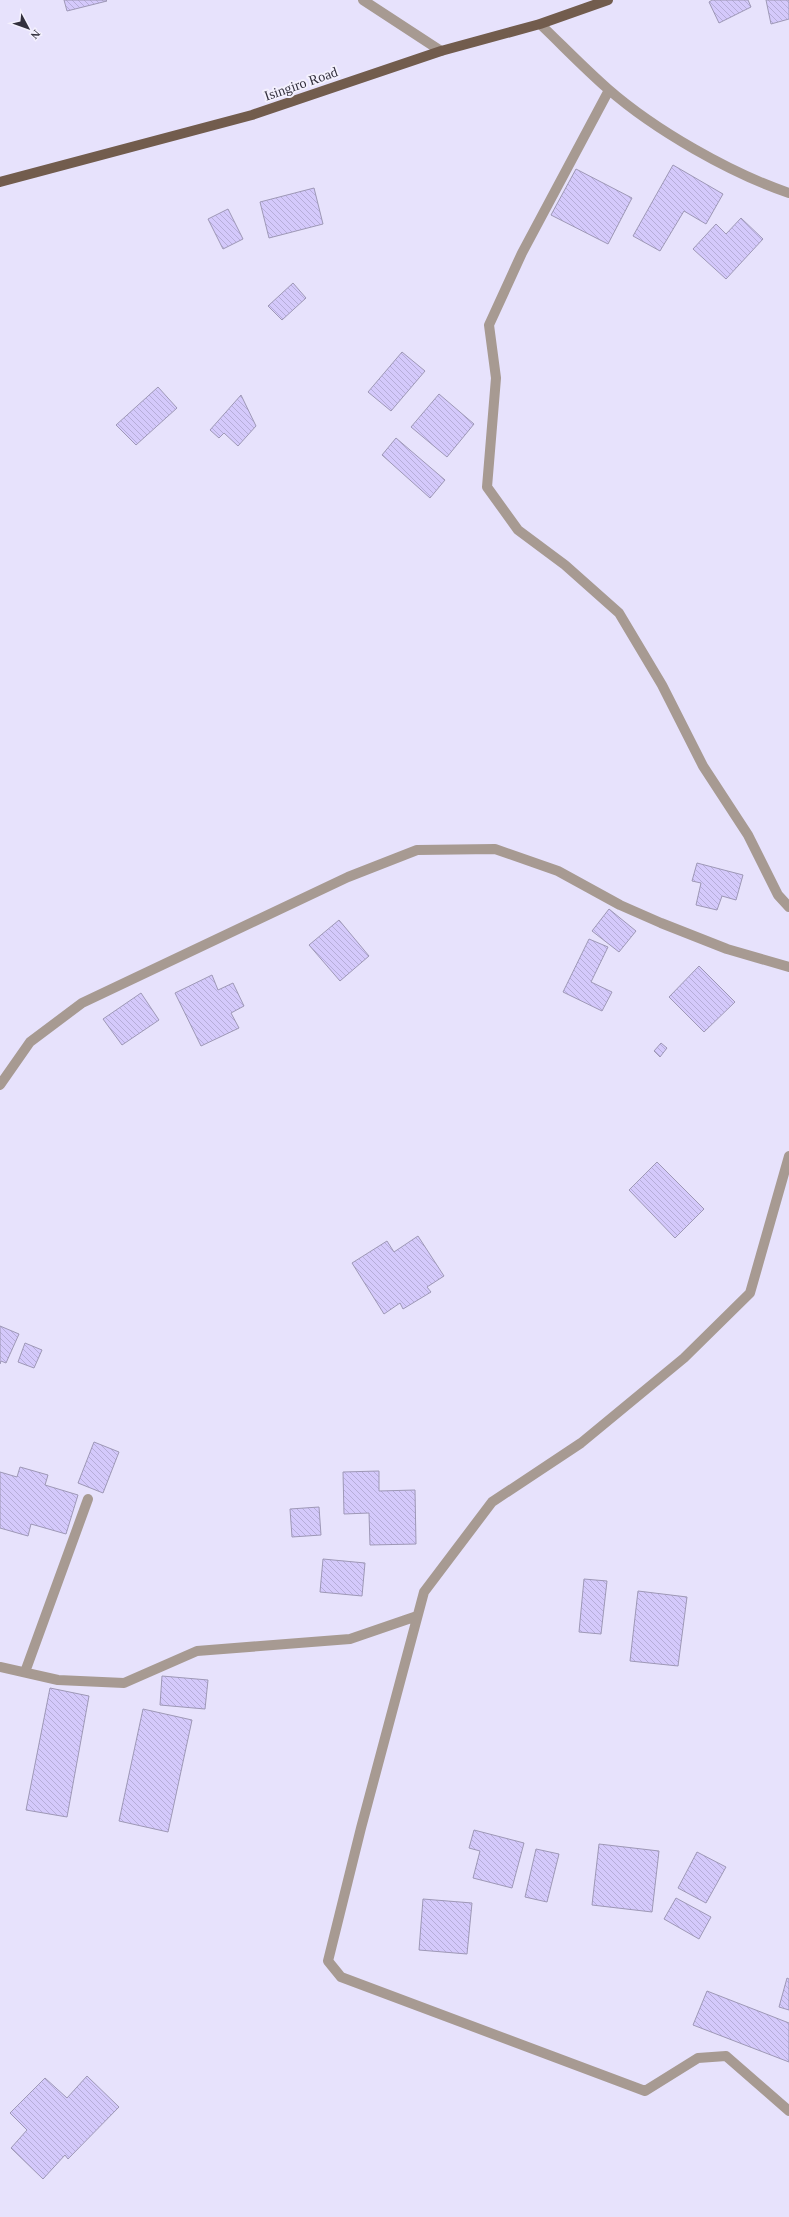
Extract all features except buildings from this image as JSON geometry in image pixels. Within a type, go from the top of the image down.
[{"type":"main road","name":"Isingiro Road","points":[[0,182],[252,115],[440,51],[540,24],[608,0]]},
{"type":"street","points":[[363,0],[440,51]]},
{"type":"street","points":[[540,24],[609,90],[649,120],[708,157],[771,187],[789,193]]},
{"type":"street","points":[[609,90],[522,253],[489,325],[496,378],[487,487],[518,530],[565,565],[619,613],[662,685],[703,766],[748,835],[778,895],[789,906]]},
{"type":"street","points":[[0,1084],[30,1042],[82,1003],[348,877],[417,850],[495,849],[558,871],[620,905],[661,924],[727,949],[789,967]]},
{"type":"street","points":[[789,1156],[750,1293],[684,1358],[581,1443],[492,1502],[424,1592],[328,1961],[341,1977],[645,2091],[698,2058],[726,2056],[789,2111]]},
{"type":"street","points":[[25,1672],[88,1499]]},
{"type":"street","points":[[0,1666],[58,1680],[124,1683],[197,1651],[350,1639],[417,1616]]}]
